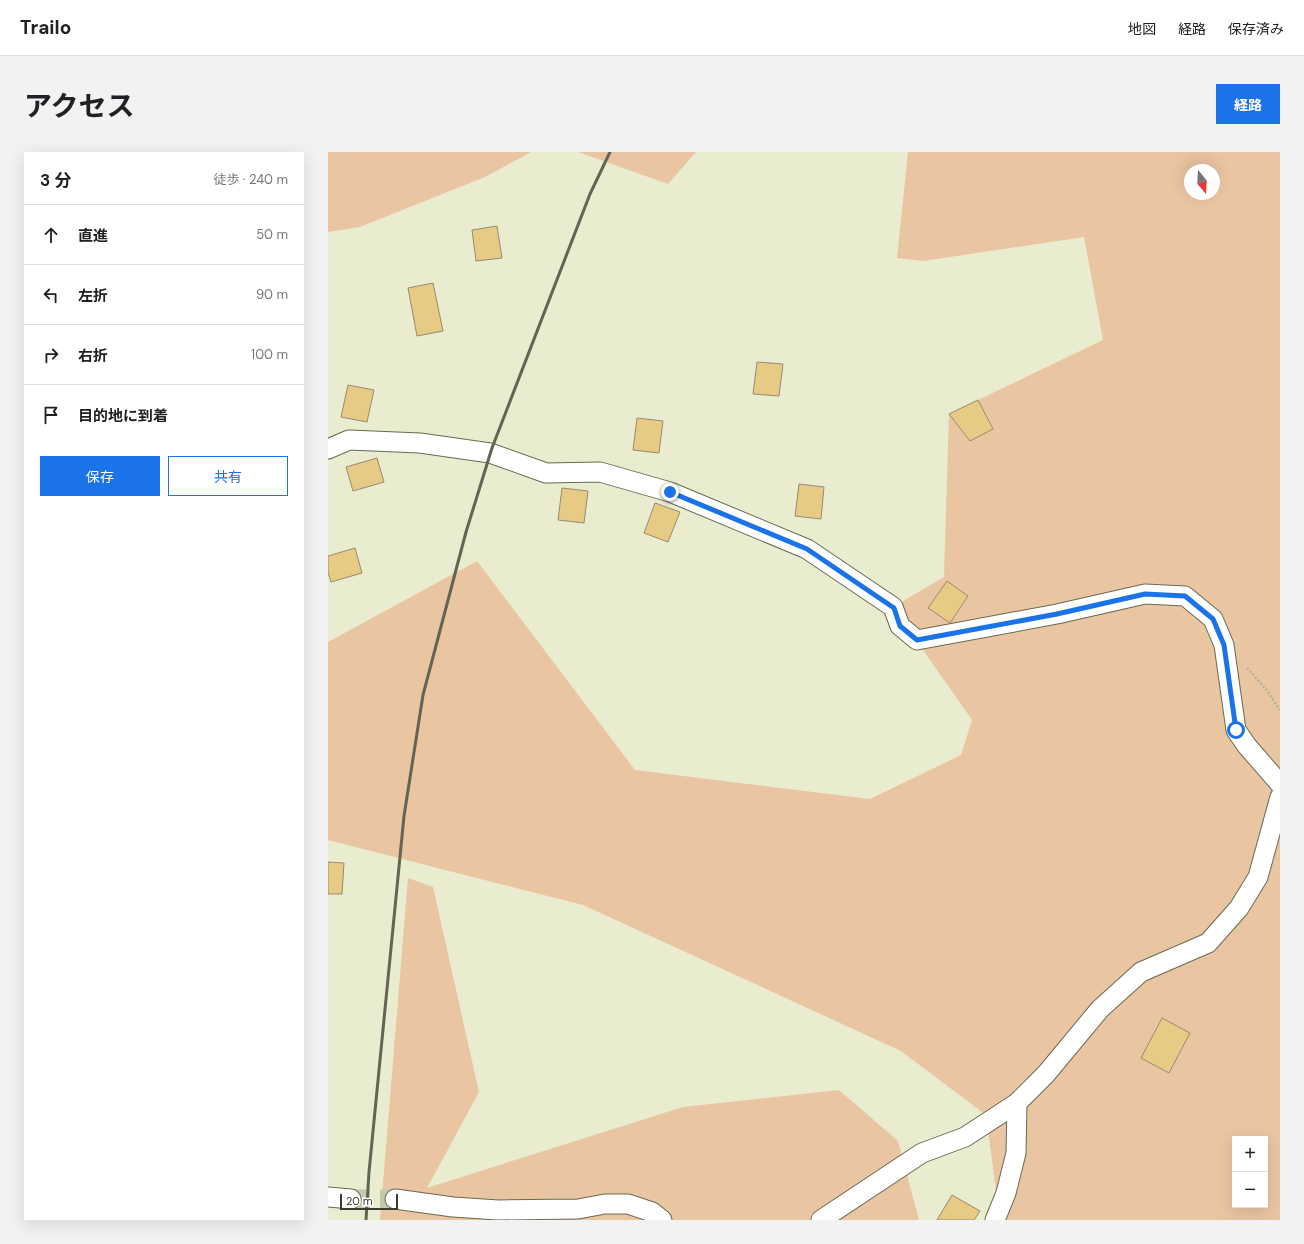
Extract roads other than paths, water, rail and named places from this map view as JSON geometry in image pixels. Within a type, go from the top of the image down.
[{"type":"street","points":[[328,449],[349,440],[420,443],[490,453],[546,473],[600,472],[670,492],[807,549],[894,608],[900,626],[917,640],[1057,614],[1145,594],[1185,596],[1213,619],[1224,645],[1236,730],[1247,746],[1280,784]]},
{"type":"street","points":[[821,1220],[922,1153],[965,1137],[1017,1103],[1046,1074],[1100,1009],[1141,972],[1208,943],[1239,908],[1258,877],[1280,797]]},
{"type":"street","points":[[995,1220],[1006,1193],[1016,1153],[1017,1103]]},
{"type":"street","points":[[328,1197],[351,1199]]},
{"type":"street","points":[[395,1198],[453,1208],[498,1210],[578,1209],[605,1204],[628,1204],[652,1212],[662,1220]]},
{"type":"tunnel","points":[[351,1199],[395,1199]]},
{"type":"railway","points":[[366,1220],[369,1172],[404,816],[423,695],[466,532],[492,448],[590,194],[610,152]]}]
